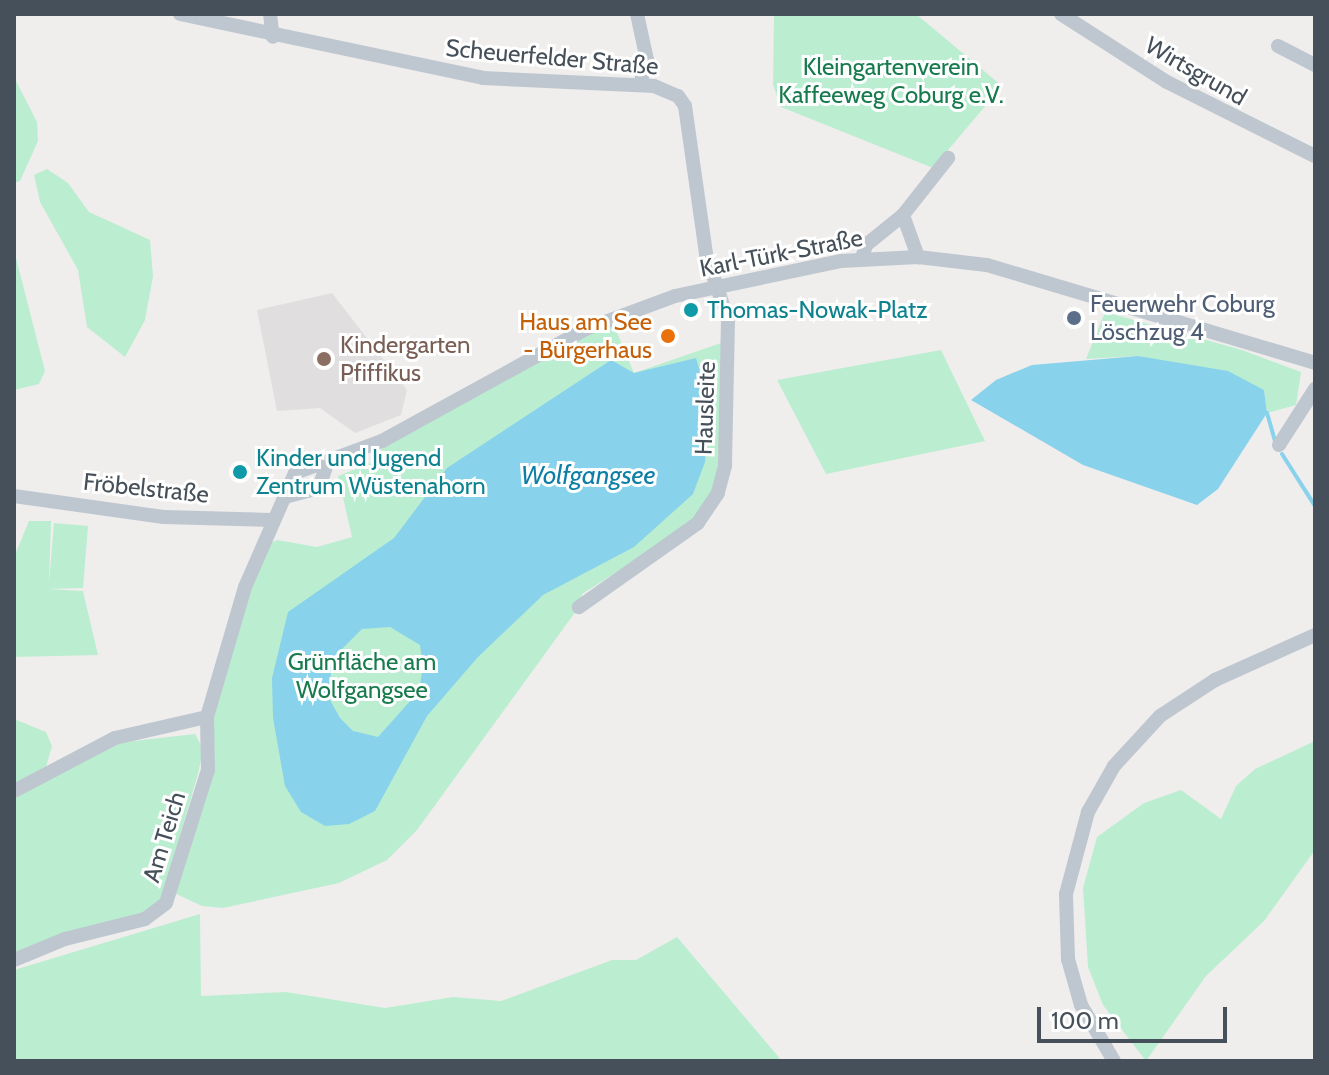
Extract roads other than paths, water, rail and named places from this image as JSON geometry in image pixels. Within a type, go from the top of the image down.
[{"type":"street","name":"Scheuerfelder Straße","points":[[180,14],[273,37],[483,78],[640,85],[667,90],[685,106],[706,254],[720,287]]},
{"type":"street","points":[[270,14],[273,37]]},
{"type":"street","points":[[637,14],[647,60],[640,85]]},
{"type":"street","name":"Wirtsgrund","points":[[1061,14],[1167,82],[1315,156]]},
{"type":"street","points":[[1278,46],[1315,65]]},
{"type":"street","points":[[862,258],[866,245],[903,215],[948,158]]},
{"type":"street","points":[[903,215],[918,257]]},
{"type":"street","name":"Karl-Türk-Straße","points":[[207,717],[245,587],[295,473],[327,464],[382,441],[611,318],[720,287],[862,258],[918,257],[987,265],[1315,363]]},
{"type":"street","name":"Hausleite","points":[[579,607],[612,579],[698,523],[718,493],[730,404],[728,320],[720,287]]},
{"type":"street","points":[[1279,445],[1315,389]]},
{"type":"street","name":"Karl-Türk-Straße","points":[[285,497],[319,488],[327,464]]},
{"type":"street","name":"Fröbelstraße","points":[[14,496],[164,517],[272,520]]},
{"type":"street","points":[[1114,1061],[1081,1005],[1068,959],[1066,894],[1083,824],[1108,777],[1137,738],[1176,705],[1215,680],[1315,635]]},
{"type":"street","points":[[14,791],[115,738],[207,717]]},
{"type":"street","name":"Am Teich","points":[[14,960],[65,939],[145,919],[166,903],[208,770],[207,717]]},
{"type":"water","points":[[1138,356],[1228,371],[1264,390],[1267,413],[1218,489],[1197,505],[1083,465],[971,400],[996,380],[1032,365]]},
{"type":"water","name":"Wolfgangsee","points":[[696,358],[710,404],[705,462],[693,494],[634,547],[543,595],[478,657],[427,716],[375,811],[349,824],[325,826],[301,812],[285,786],[273,718],[272,678],[288,612],[394,538],[447,468],[611,360],[634,373]],"holes":[[[390,627],[420,645],[423,666],[419,691],[378,737],[353,731],[340,718],[330,700],[331,670],[343,648],[362,629]]]},
{"type":"waterway","points":[[1267,413],[1275,441]]},
{"type":"waterway","points":[[1282,454],[1315,506]]},
{"type":"place","name":"Thomas-Nowak-Platz","points":[[691,310]]},
{"type":"place","name":"Feuerwehr Coburg Löschzug 4","points":[[1074,318]]},
{"type":"place","name":"Haus am See - Bürgerhaus","points":[[668,336]]},
{"type":"place","name":"Kindergarten Pfiffikus","points":[[324,359]]},
{"type":"place","name":"Kinder und Jugend Zentrum Wüstenahorn","points":[[240,472]]},
{"type":"park label","name":"Kleingartenverein Kaffeeweg Coburg e.V.","points":[[891,81]]},
{"type":"park label","name":"Grünfläche am Wolfgangsee","points":[[362,676]]}]
